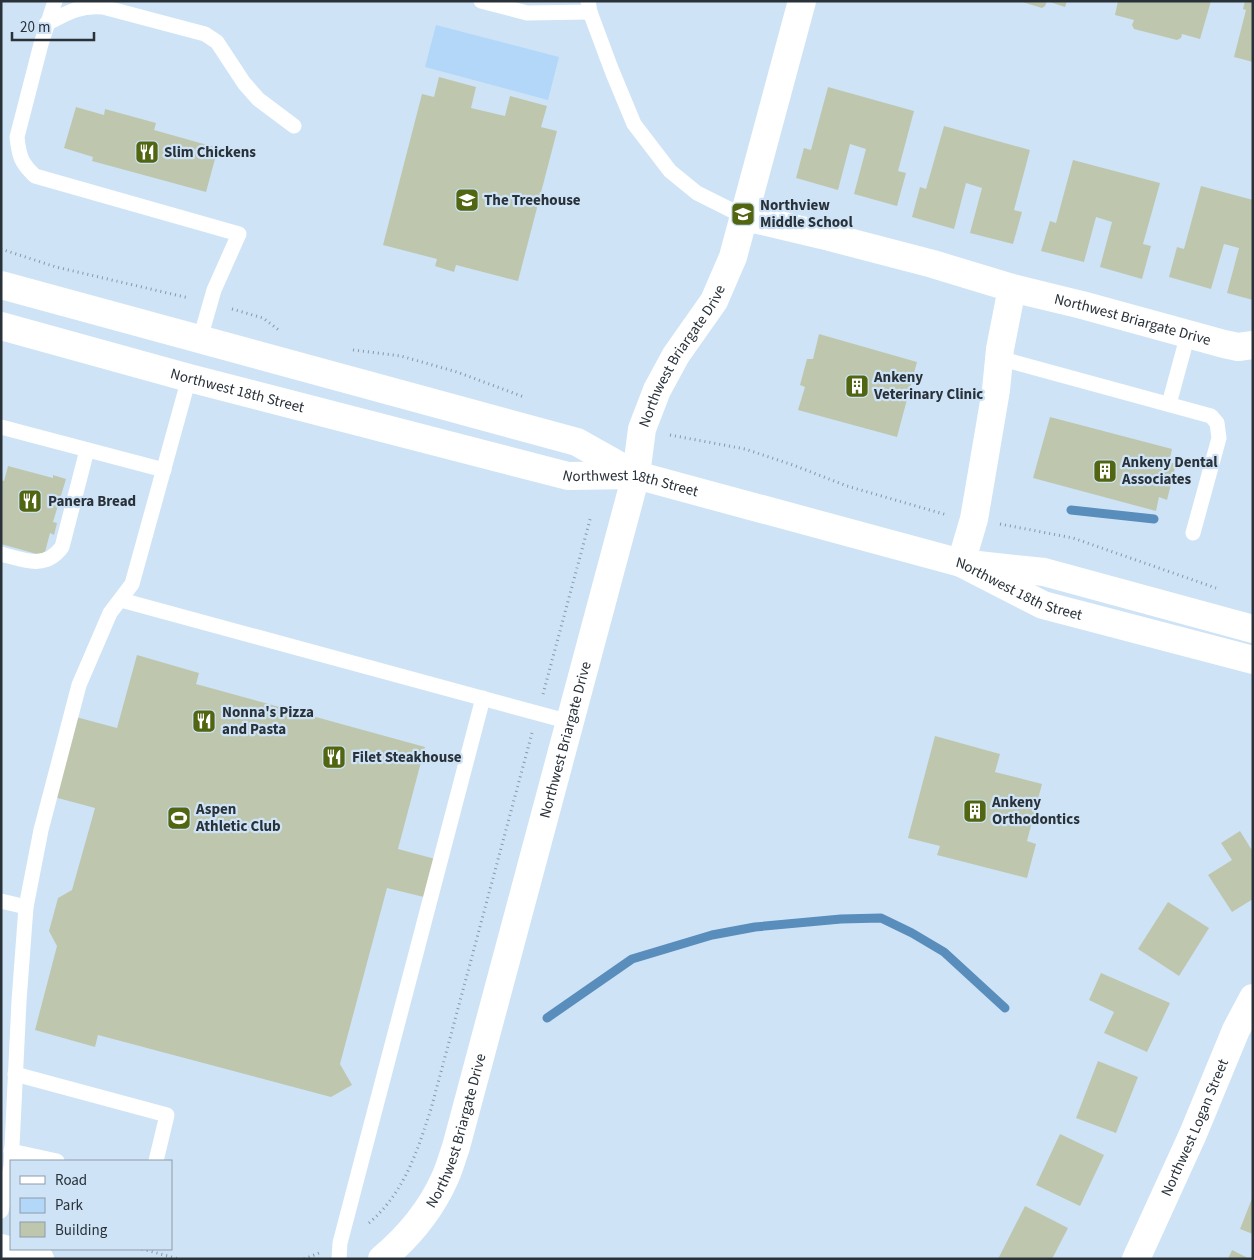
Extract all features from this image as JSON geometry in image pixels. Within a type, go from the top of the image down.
[{"type":"street","name":"Northwest Briargate Drive","points":[[382,1259],[402,1242],[426,1212],[444,1181],[456,1147],[636,475],[642,429],[657,390],[676,355],[714,300],[733,257],[802,1]]},
{"type":"street","name":"Northwest Briargate Drive","points":[[745,217],[924,261],[1012,288],[1238,347],[1253,345]]},
{"type":"street","points":[[1,285],[577,442],[636,475]]},
{"type":"street","points":[[1012,288],[974,519],[961,563],[1044,572],[1253,629]]},
{"type":"street","name":"Northwest 18th Street","points":[[1,326],[189,378],[568,476],[636,475],[961,563],[1043,605],[1253,660]]},
{"type":"street","name":"Northwest Logan Street","points":[[1136,1259],[1193,1134],[1236,1030],[1253,998]]},
{"type":"street","points":[[3,1252],[40,1259]]},
{"type":"lane","points":[[55,1],[46,24],[17,137],[18,152],[24,165],[35,176],[238,234],[214,290],[200,339]]},
{"type":"lane","points":[[481,1],[527,14],[589,6],[634,124],[670,171],[697,193],[745,217]]},
{"type":"lane","points":[[46,24],[73,9],[96,6],[205,34],[217,42],[244,83],[258,100],[294,126]]},
{"type":"lane","points":[[1169,404],[1188,334]]},
{"type":"lane","points":[[999,358],[1211,416],[1217,423],[1219,438],[1193,533]]},
{"type":"lane","points":[[10,1160],[11,1064],[26,908],[41,830],[79,685],[110,613],[132,584],[189,378]]},
{"type":"lane","points":[[1,427],[164,470]]},
{"type":"lane","points":[[1,554],[32,562],[50,558],[62,547],[87,450]]},
{"type":"lane","points":[[121,600],[570,722]]},
{"type":"lane","points":[[339,1259],[340,1243],[483,698]]},
{"type":"lane","points":[[1,901],[26,908]]},
{"type":"lane","points":[[11,1064],[167,1115],[156,1160]]},
{"type":"lane","points":[[11,1151],[52,1160]]},
{"type":"lane","points":[[1,1211],[10,1167]]},
{"type":"path","points":[[304,1259],[326,1250],[359,1232],[389,1203],[408,1173],[418,1150],[591,516]]},
{"type":"path","points":[[146,1250],[179,1259]]},
{"type":"green space","points":[[436,25],[559,57],[548,100],[425,67]]},
{"type":"building","points":[[1019,1],[1047,1],[1042,8]]},
{"type":"building","points":[[1047,1],[1067,1],[1065,7]]},
{"type":"building","points":[[1118,1],[1211,1],[1200,39],[1182,34],[1181,38],[1177,40],[1134,29],[1132,25],[1134,20],[1115,15]]},
{"type":"building","points":[[1245,1],[1253,1],[1253,62],[1234,57],[1246,10],[1243,9]]},
{"type":"building","name":"The Treehouse","points":[[439,77],[476,87],[471,108],[505,116],[510,96],[547,106],[541,127],[557,131],[518,281],[456,265],[454,272],[435,266],[437,259],[383,245],[422,94],[434,97]]},
{"type":"building","points":[[828,87],[914,111],[898,171],[906,173],[897,206],[854,194],[866,149],[850,144],[838,190],[796,178],[804,148],[811,150]]},
{"type":"building","name":"Slim Chickens","points":[[76,107],[104,115],[105,109],[156,123],[154,130],[218,148],[206,192],[92,161],[93,157],[64,148]]},
{"type":"building","points":[[944,126],[1030,150],[1014,210],[1022,212],[1013,244],[970,233],[982,188],[966,183],[954,229],[912,217],[920,187],[926,189]]},
{"type":"building","points":[[1073,160],[1160,183],[1143,244],[1151,246],[1142,279],[1100,267],[1112,222],[1096,217],[1084,262],[1041,251],[1050,221],[1056,223]]},
{"type":"building","points":[[1201,186],[1253,200],[1253,300],[1227,293],[1239,248],[1224,244],[1211,289],[1169,277],[1177,247],[1184,249]]},
{"type":"building","name":"Ankeny Veterinary Clinic","points":[[819,334],[917,362],[897,437],[798,410],[805,387],[800,385],[807,359],[813,359]]},
{"type":"building","name":"Ankeny Dental Associates","points":[[1050,417],[1172,449],[1169,462],[1176,464],[1167,500],[1159,497],[1156,511],[1033,478]]},
{"type":"building","name":"Panera Bread","points":[[8,466],[53,478],[53,475],[66,479],[53,522],[57,523],[54,535],[50,533],[44,556],[1,544],[1,480],[4,481]]},
{"type":"building","points":[[137,655],[199,673],[196,684],[425,747],[398,849],[439,860],[428,898],[387,888],[340,1064],[352,1085],[331,1097],[98,1035],[95,1047],[35,1030],[57,946],[49,931],[58,898],[72,890],[95,808],[54,797],[76,717],[117,728]]},
{"type":"building","name":"Ankeny Orthodontics","points":[[935,736],[1000,754],[995,772],[1042,784],[1027,841],[1036,844],[1027,878],[937,855],[940,846],[908,838]]},
{"type":"building","points":[[1240,831],[1253,852],[1253,899],[1232,912],[1208,875],[1232,860],[1221,843]]},
{"type":"building","points":[[1168,902],[1209,928],[1179,976],[1138,949]]},
{"type":"building","points":[[1101,973],[1170,1003],[1147,1052],[1104,1033],[1114,1012],[1089,1000]]},
{"type":"building","points":[[1098,1061],[1138,1077],[1116,1133],[1076,1118]]},
{"type":"building","points":[[1060,1134],[1104,1155],[1080,1206],[1036,1185]]},
{"type":"building","points":[[1253,1196],[1253,1234],[1240,1229]]},
{"type":"building","points":[[1025,1206],[1068,1228],[1052,1259],[998,1259]]},
{"type":"building","points":[[1232,1250],[1250,1259],[1228,1259]]},
{"type":"waterway","points":[[1071,510],[1154,519]]},
{"type":"waterway","points":[[547,1018],[632,959],[712,935],[755,927],[841,919],[881,918],[912,933],[944,952],[1005,1008]]},
{"type":"place","name":"Slim Chickens","points":[[147,152]]},
{"type":"place","name":"The Treehouse","points":[[467,200]]},
{"type":"place","name":"Northview Middle School","points":[[743,214]]},
{"type":"place","name":"Ankeny Veterinary Clinic","points":[[857,386]]},
{"type":"place","name":"Ankeny Dental Associates","points":[[1105,471]]},
{"type":"place","name":"Panera Bread","points":[[30,501]]},
{"type":"place","name":"Nonna's Pizza and Pasta","points":[[204,721]]},
{"type":"place","name":"Filet Steakhouse","points":[[334,757]]},
{"type":"place","name":"Ankeny Orthodontics","points":[[975,811]]},
{"type":"place","name":"Aspen Athletic Club","points":[[179,818]]}]
